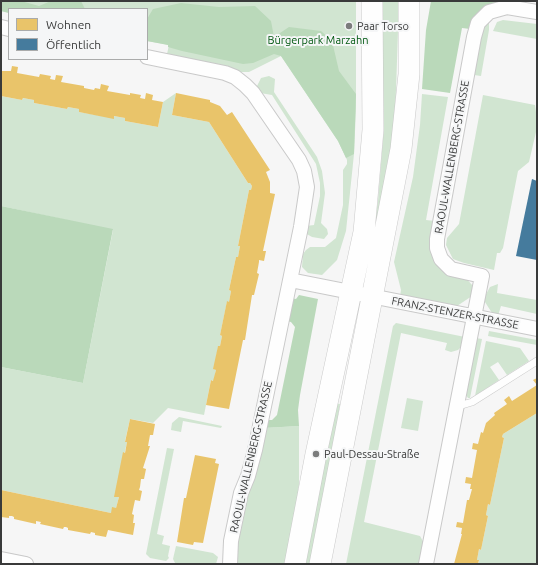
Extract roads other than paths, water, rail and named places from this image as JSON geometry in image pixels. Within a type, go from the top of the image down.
[{"type":"main road","points":[[296,564],[316,454],[364,232],[373,130],[372,1]]},
{"type":"main road","points":[[320,564],[402,149],[409,74],[409,1]]},
{"type":"street","name":"RAOUL-WALLENBERG-STRASSE","points":[[426,564],[482,276],[451,269],[442,259],[437,248],[437,239],[474,37],[478,23],[489,12],[498,8],[537,12]]},
{"type":"street","name":"RAOUL-WALLENBERG-STRASSE","points":[[148,57],[226,73],[235,77],[253,93],[299,160],[304,171],[307,187],[306,200],[255,450],[248,476],[240,493],[231,541],[230,564]]},
{"type":"street","points":[[290,280],[373,297]]},
{"type":"street","name":"FRANZ-STENZER-STRASSE","points":[[373,297],[537,329]]},
{"type":"street","points":[[1,559],[26,564]]},
{"type":"lane","points":[[457,404],[462,405],[472,402],[537,361]]},
{"type":"place","name":"Paar Torso","points":[[349,26]]},
{"type":"place","name":"Paul-Dessau-Straße","points":[[316,454]]},
{"type":"park label","name":"Bürgerpark Marzahn","points":[[318,40]]}]
